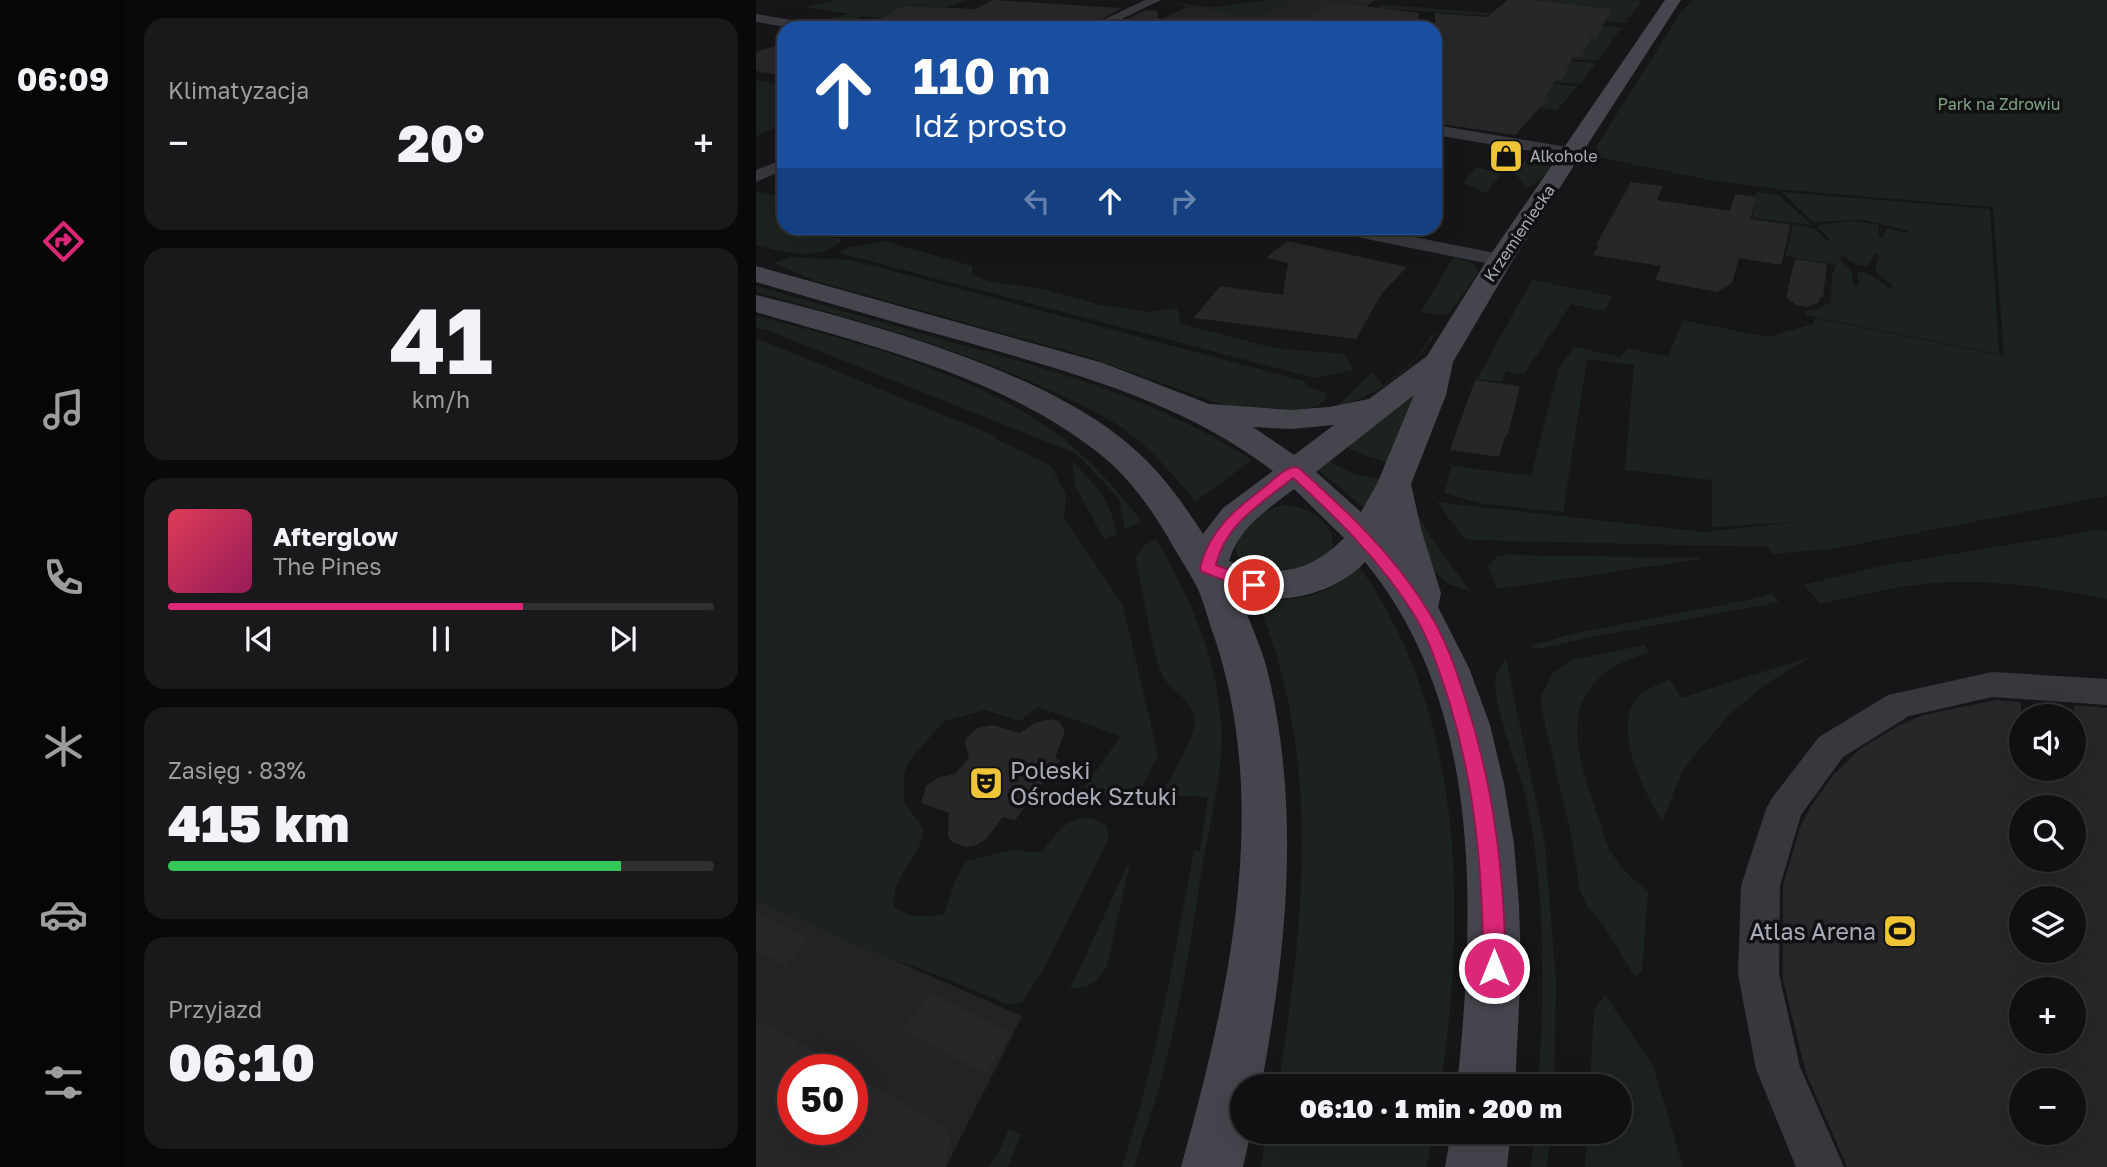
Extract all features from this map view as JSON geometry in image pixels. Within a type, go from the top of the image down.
[{"type":"main road","name":"Krzemieniecka","points":[[1438,362],[1236,516],[1216,543],[1208,568],[1254,585],[1293,584],[1328,572],[1344,561],[1365,539],[1394,484],[1430,395],[1438,362],[1500,260],[1673,0]]},
{"type":"main road","points":[[756,274],[1063,361],[1191,407],[1228,426],[1294,471],[1324,496],[1365,539],[1421,612],[1444,659],[1460,701],[1474,752],[1494,893],[1494,968],[1487,1074]]},
{"type":"main road","points":[[756,303],[948,361],[999,381],[1048,406],[1102,439],[1122,456],[1158,495],[1208,568],[1225,605],[1247,673],[1259,744],[1264,821],[1260,926],[1248,1013],[1212,1167]]},
{"type":"main road","points":[[1191,407],[1253,418],[1300,420],[1350,413],[1379,405]]},
{"type":"main road","points":[[1394,484],[1403,530],[1422,593],[1421,612]]},
{"type":"main road","points":[[1476,1167],[1479,1144]]},
{"type":"street","points":[[1108,21],[1155,0]]},
{"type":"street","points":[[756,18],[777,22]]},
{"type":"street","points":[[1442,131],[1573,153]]},
{"type":"street","points":[[756,177],[777,167]]},
{"type":"street","points":[[1377,235],[1500,260]]},
{"type":"street","points":[[1821,1167],[1791,1101],[1773,1047],[1758,960],[1756,926],[1763,867],[1773,832],[1796,787],[1814,763],[1845,735],[1880,714],[1919,698],[1961,689],[2009,684],[2058,685],[2107,692]]},
{"type":"shaded area","points":[[1292,0],[1375,0],[1346,21],[1158,21],[1189,6],[1259,17]]},
{"type":"shaded area","points":[[756,900],[1022,1016],[946,1167],[756,1167]]},
{"type":"green space","points":[[839,0],[965,0],[912,21],[927,7],[902,6],[883,17],[907,21],[864,16],[850,21],[820,21],[850,14],[805,7]]},
{"type":"green space","points":[[1292,0],[1259,17],[1173,3],[1211,7]]},
{"type":"green space","points":[[1536,0],[1642,1],[1628,18],[1611,16],[1628,19],[1625,23],[1588,19],[1607,14],[1611,9]]},
{"type":"green space","name":"Park na Zdrowiu","points":[[1693,0],[2107,0],[2107,496],[1838,548],[1772,554],[1768,547],[1469,540],[1462,536],[1437,502],[1702,532],[1800,522],[1712,527],[1712,480],[1625,470],[1634,365],[1587,359],[1563,512],[1483,504],[1444,493],[1452,466],[1531,476],[1559,367],[1575,347],[1620,357],[1628,348],[1668,357],[1683,320],[1768,337],[1813,324],[1815,318],[2004,356],[1993,207],[1776,189],[1710,180],[1598,157],[1597,146],[1681,12]]},
{"type":"green space","points":[[1381,4],[1486,13],[1494,16],[1377,8]]},
{"type":"green space","points":[[1514,16],[1623,28],[1610,41],[1612,42],[1597,61],[1567,59],[1580,58],[1585,36],[1597,37],[1599,32]]},
{"type":"green space","points":[[1469,52],[1596,63],[1580,84],[1549,82],[1548,79],[1562,80],[1565,74]]},
{"type":"green space","points":[[1444,74],[1578,86],[1557,110],[1527,106],[1542,105],[1545,98]]},
{"type":"green space","points":[[756,80],[777,84],[777,127],[756,136]]},
{"type":"green space","points":[[1533,150],[1547,153],[1553,162],[1544,176],[1527,189],[1515,173]]},
{"type":"green space","points":[[1476,167],[1501,174],[1486,193],[1463,183]]},
{"type":"green space","points":[[756,191],[777,196],[777,235],[826,235],[843,240],[823,251],[801,254],[756,245]]},
{"type":"green space","points":[[1757,192],[1778,195],[1812,225],[1753,218]]},
{"type":"green space","points":[[1782,192],[1990,209],[1999,354],[1805,315],[1807,310],[1813,311],[1831,302],[1832,275],[1837,265],[1786,256],[1793,224],[1815,229],[1826,240],[1830,240],[1818,227],[1822,224],[1854,221],[1879,225],[1878,237],[1883,238],[1887,228],[1905,233],[1909,231],[1864,220],[1813,222]],"holes":[[[1874,254],[1879,255],[1875,271],[1895,287],[1888,288],[1862,272],[1857,272],[1859,285],[1853,285],[1852,272],[1839,257],[1845,256],[1856,264],[1869,265]]]},
{"type":"green space","points":[[885,241],[972,266],[972,274],[988,281],[1047,290],[1100,305],[1149,312],[1177,308],[1181,324],[1274,348],[1344,354],[1353,370],[1315,378],[839,253],[850,247]]},
{"type":"green space","points":[[790,257],[851,260],[1304,381],[1306,387],[1327,393],[1326,399],[1318,406],[1304,409],[1302,414],[1229,407],[1085,356],[816,281],[774,263]]},
{"type":"green space","points":[[1454,257],[1474,264],[1478,272],[1450,313],[1439,315],[1421,312]]},
{"type":"green space","points":[[1532,280],[1613,296],[1604,311],[1571,304],[1524,374],[1506,372],[1501,382],[1477,379]]},
{"type":"green space","points":[[756,286],[1078,379],[1184,422],[1252,460],[1196,501],[1142,443],[1115,423],[1085,407],[981,361],[870,324],[756,292]]},
{"type":"green space","points":[[756,316],[832,336],[910,361],[948,375],[1020,410],[1053,431],[1090,462],[1142,522],[1125,529],[1119,499],[1080,457],[1070,451],[756,328]]},
{"type":"green space","points":[[1432,334],[1435,335],[1426,348],[1404,371],[1380,388],[1337,407],[1372,372],[1383,385],[1397,375],[1416,356]]},
{"type":"green space","points":[[756,338],[997,437],[996,439],[1051,466],[1066,495],[1064,518],[1123,606],[1158,755],[1132,803],[1125,806],[1116,805],[1108,802],[1105,794],[1084,788],[1121,736],[1038,707],[1020,721],[985,710],[944,721],[909,761],[904,775],[904,802],[924,829],[917,850],[897,885],[894,908],[913,916],[944,915],[957,876],[966,861],[1016,849],[1032,853],[1043,851],[1063,827],[1078,819],[1096,820],[1107,826],[1109,837],[1043,970],[1022,1003],[1009,1005],[940,976],[867,950],[756,900]]},
{"type":"green space","points":[[1420,384],[1388,462],[1342,445]]},
{"type":"green space","points":[[1324,459],[1356,475],[1380,479],[1367,510],[1315,467]]},
{"type":"green space","points":[[1072,461],[1095,486],[1106,503],[1117,535],[1104,539],[1075,485]]},
{"type":"green space","points":[[1410,501],[1428,533],[1469,590],[1448,584],[1434,571]]},
{"type":"green space","points":[[1285,505],[1307,510],[1319,517],[1332,535],[1333,546],[1326,557],[1291,573],[1250,566],[1239,558],[1236,548],[1238,537],[1257,517],[1270,509]]},
{"type":"green space","points":[[2099,530],[2107,531],[2107,599],[2033,586],[1958,582],[1906,586],[1820,604],[1804,585],[1877,567]]},
{"type":"green space","points":[[1156,539],[1180,582],[1207,651],[1218,699],[1221,756],[1187,961],[1171,1039],[1134,1167],[1122,1167],[1145,1089],[1194,851],[1200,851],[1208,797],[1161,795],[1187,748],[1195,721],[1191,707],[1162,674],[1150,631],[1135,558],[1144,546]]},
{"type":"green space","points":[[1508,555],[1701,559],[1497,589],[1488,566],[1497,557]]},
{"type":"green space","points":[[1358,565],[1393,623],[1420,685],[1438,750],[1449,817],[1454,885],[1454,953],[1442,1074],[1280,1074],[1295,964],[1300,902],[1302,840],[1299,779],[1291,718],[1277,658],[1256,599],[1284,600],[1312,595],[1337,584]]},
{"type":"green space","points":[[1771,593],[1779,602],[1539,649],[1530,646],[1575,633],[1753,599]]},
{"type":"green space","points":[[1645,645],[1650,653],[1608,670],[1592,685],[1581,706],[1577,735],[1586,780],[1607,845],[1623,869],[1648,891],[1642,970],[1635,977],[1606,929],[1587,906],[1580,891],[1572,839],[1541,697],[1552,674],[1572,660]]},
{"type":"green space","points":[[1812,656],[1766,684],[1728,716],[1683,769],[1662,822],[1640,779],[1629,744],[1630,712],[1636,699],[1669,679],[1681,698]]},
{"type":"green space","points":[[1506,659],[1545,844],[1556,981],[1554,1074],[1539,1074],[1542,1015],[1540,898],[1524,790],[1497,701],[1495,688],[1500,667]]},
{"type":"green space","points":[[1131,858],[1107,966],[1096,981],[1086,987],[1070,989]]},
{"type":"green space","points":[[1605,995],[1653,1066],[1683,1167],[1585,1167],[1586,1144],[1632,1144],[1632,1074],[1591,1074],[1594,1010]]},
{"type":"green space","points":[[1009,1129],[1021,1135],[1008,1167],[988,1167],[997,1156]]},
{"type":"green space","points":[[1265,1144],[1431,1144],[1427,1167],[1260,1167]]},
{"type":"green space","points":[[1534,1144],[1550,1144],[1547,1167],[1531,1167]]},
{"type":"building","points":[[993,0],[1122,8],[1097,21],[876,21],[902,6],[975,9]]},
{"type":"building","points":[[1508,0],[1536,0],[1611,9],[1597,37],[1591,37],[1581,58],[1573,57],[1562,80],[1555,80],[1542,105],[1515,135],[1442,124],[1442,21],[1435,21],[1435,13],[1487,17]]},
{"type":"building","points":[[1332,2],[1419,13],[1418,21],[1298,21]]},
{"type":"building","points":[[1146,10],[1158,11],[1157,21],[1123,21]]},
{"type":"building","points":[[777,45],[777,75],[756,71],[756,52]]},
{"type":"building","points":[[1631,182],[1663,186],[1657,200],[1730,211],[1735,194],[1757,197],[1750,219],[1788,224],[1790,227],[1781,265],[1739,258],[1732,283],[1717,292],[1655,280],[1661,266],[1593,255]]},
{"type":"building","points":[[1287,241],[1407,267],[1382,293],[1356,339],[1194,318],[1220,286],[1283,295],[1288,263],[1266,258]]},
{"type":"building","points":[[1795,259],[1827,264],[1823,297],[1808,307],[1796,305],[1786,297]]},
{"type":"building","points":[[1475,380],[1520,386],[1508,434],[1499,457],[1450,450]]},
{"type":"building","name":"Atlas Arena","points":[[1996,700],[2021,702],[2009,704],[2009,781],[2086,781],[2086,706],[2107,708],[2107,1167],[1847,1167],[1806,1073],[1783,980],[1783,886],[1800,827],[1834,774],[1860,749],[1898,726],[1923,715]]},
{"type":"building","name":"Poleski Ośrodek Sztuki","points":[[1052,719],[1059,721],[1065,732],[1055,758],[1060,760],[1015,820],[1003,817],[986,839],[977,845],[966,847],[952,842],[948,836],[949,813],[921,803],[926,786],[939,777],[955,774],[969,758],[965,742],[967,737],[978,728],[992,725],[1020,733],[1035,723]]},
{"type":"building","points":[[756,912],[809,939],[785,965],[756,950]]},
{"type":"building","points":[[931,993],[1012,1034],[985,1073],[902,1030]]},
{"type":"building","points":[[756,1018],[818,1054],[777,1054],[777,1145],[868,1145],[868,1083],[946,1128],[951,1137],[944,1167],[756,1167]]},
{"type":"place","name":"Alkohole","points":[[1506,156]]},
{"type":"place","name":"Poleski Ośrodek Sztuki","points":[[986,783]]},
{"type":"place","name":"Atlas Arena","points":[[1900,931]]},
{"type":"route","points":[[1254,585],[1208,568],[1211,555],[1216,543],[1236,516],[1294,471],[1351,523],[1391,569],[1421,612],[1444,659],[1460,701],[1474,752],[1494,893],[1494,968]]}]
